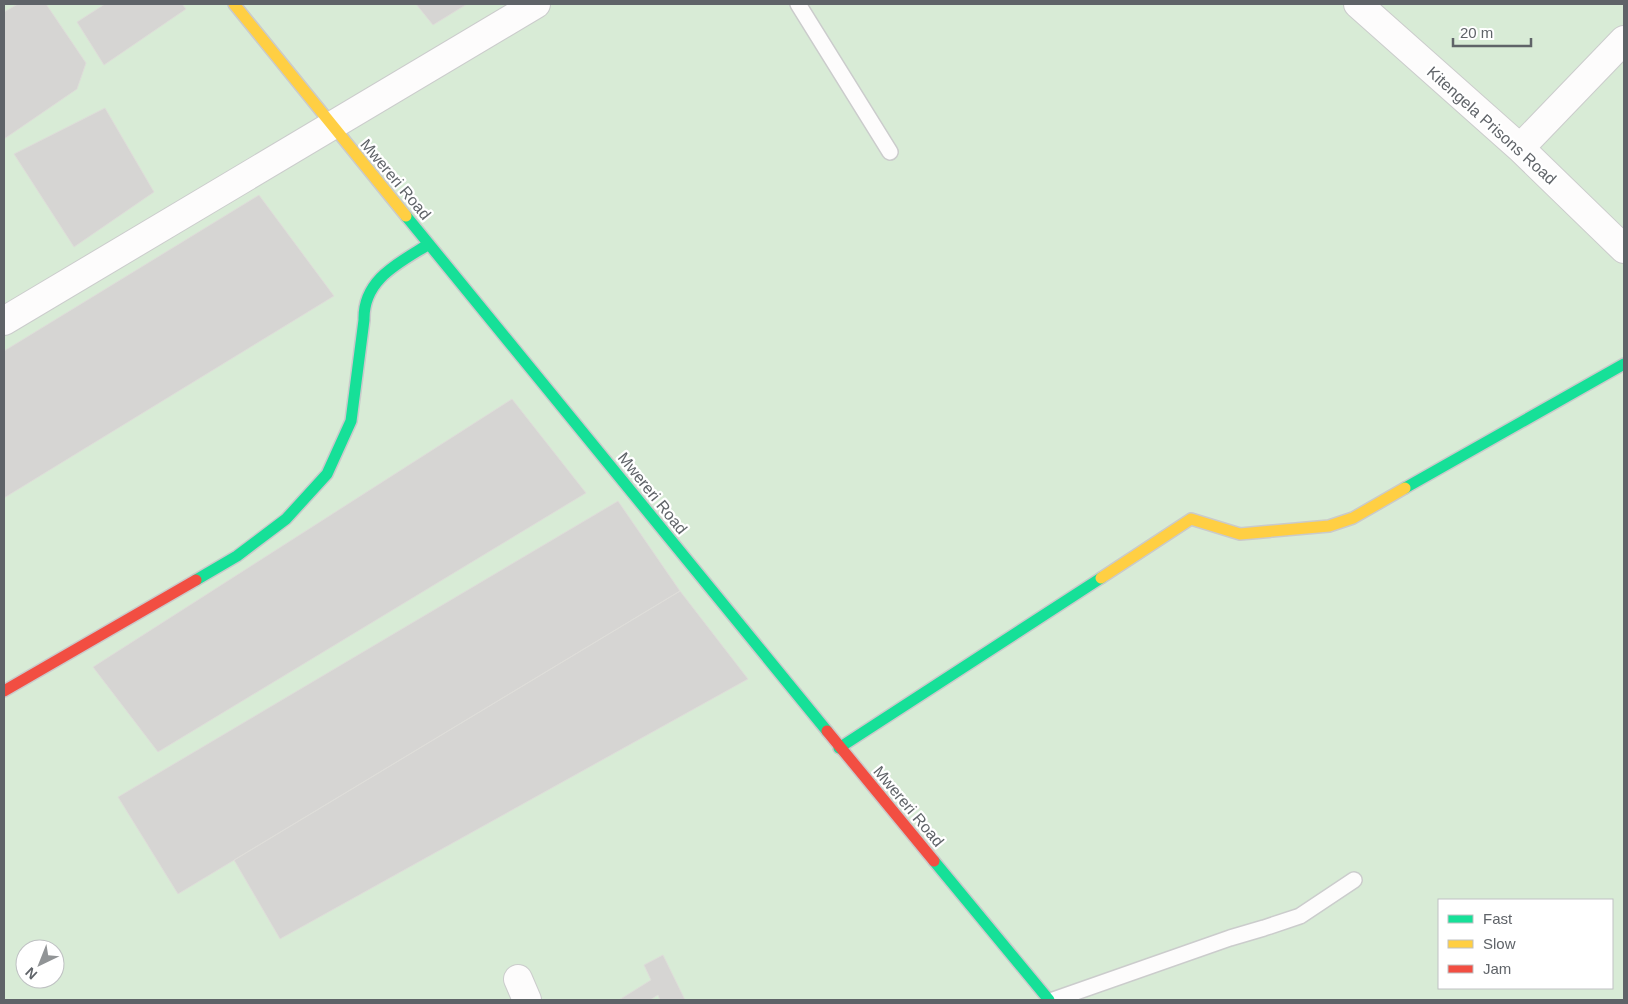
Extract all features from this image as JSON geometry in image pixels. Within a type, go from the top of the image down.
[{"type":"street","name":"Mwereri Road","points":[[234,4],[331,126],[839,748],[1051,1000]]},
{"type":"street","points":[[4,321],[536,4]]},
{"type":"street","name":"Kitengela Prisons Road","points":[[1358,4],[1520,148],[1624,249]]},
{"type":"street","points":[[1520,148],[1624,40]]},
{"type":"street","points":[[4,691],[237,556],[286,518],[327,474],[351,421],[364,320],[364,304],[372,287],[391,268],[429,244]]},
{"type":"street","points":[[839,748],[1191,519],[1240,534],[1329,526],[1353,518],[1624,364]]},
{"type":"lane","points":[[798,4],[890,152]]},
{"type":"lane","points":[[1051,1000],[1212,944],[1300,916],[1354,880]]},
{"type":"green space","points":[[4,4],[1624,4],[1624,1000],[4,1000]]},
{"type":"building","points":[[18,4],[46,4],[86,63],[77,89],[4,139],[4,12]]},
{"type":"building","points":[[105,4],[182,4],[186,9],[104,65],[77,22]]},
{"type":"building","points":[[416,4],[467,4],[433,25]]},
{"type":"building","points":[[105,108],[154,192],[74,247],[14,154]]},
{"type":"building","points":[[259,195],[334,296],[4,498],[4,351]]},
{"type":"building","points":[[512,399],[586,493],[158,752],[93,667]]},
{"type":"building","points":[[618,501],[680,591],[178,894],[118,797]]},
{"type":"building","points":[[680,591],[748,679],[280,939],[234,860]]},
{"type":"building","points":[[663,955],[685,1000],[660,1000],[658,995],[650,1000],[619,1000],[651,980],[644,965]]},
{"type":"traffic: fast","points":[[406,216],[827,731]]},
{"type":"traffic: fast","points":[[196,580],[237,556],[286,519],[327,474],[351,421],[365,306],[370,294],[376,283],[385,274],[429,244]]},
{"type":"traffic: fast","points":[[1405,488],[1624,364]]},
{"type":"traffic: fast","points":[[839,748],[1101,578]]},
{"type":"traffic: fast","points":[[934,861],[1049,1000]]},
{"type":"traffic: slow","points":[[234,4],[406,216]]},
{"type":"traffic: slow","points":[[1101,578],[1191,519],[1240,534],[1329,526],[1353,518],[1405,488]]},
{"type":"traffic: jam","points":[[4,691],[196,580]]},
{"type":"traffic: jam","points":[[827,731],[934,861]]}]
